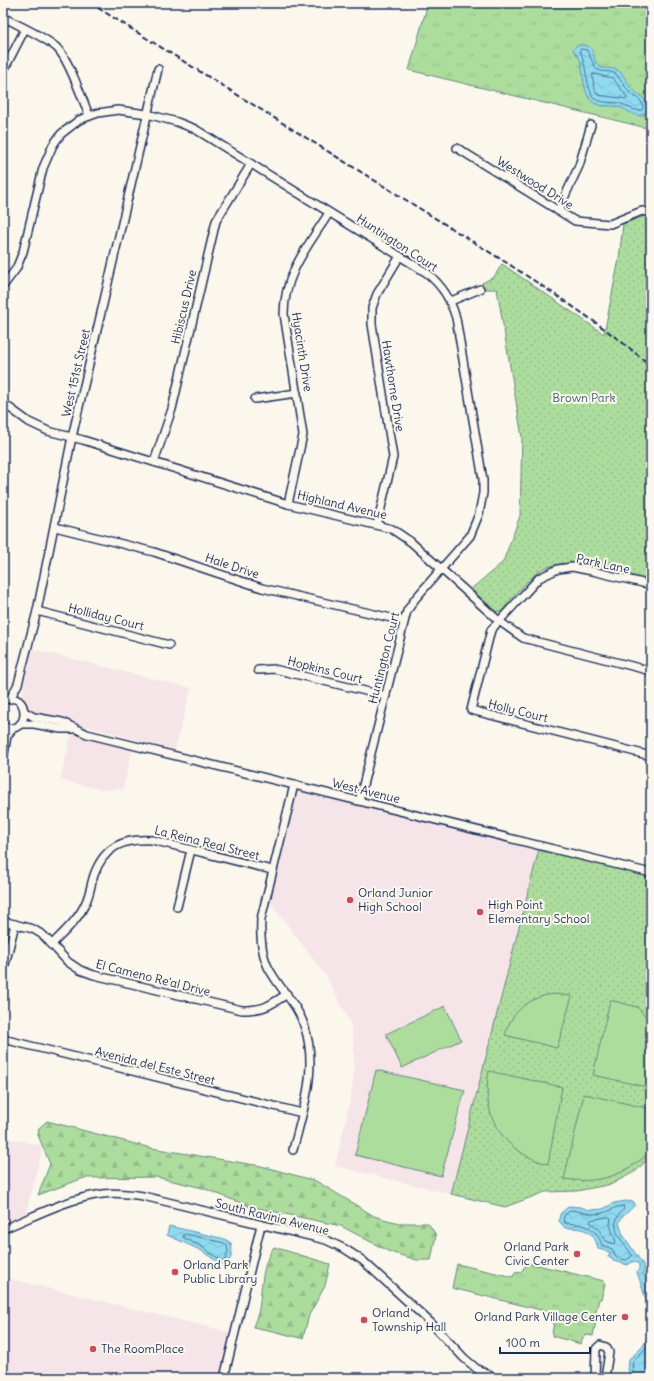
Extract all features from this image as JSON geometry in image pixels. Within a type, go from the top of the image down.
[{"type":"street","points":[[3,17],[52,43],[59,49],[66,60],[89,116]]},
{"type":"street","points":[[4,70],[25,29]]},
{"type":"street","name":"West 151st Street","points":[[7,700],[18,684],[37,611],[72,437],[158,69]]},
{"type":"street","name":"Huntington Court","points":[[3,286],[16,269],[23,252],[43,168],[53,145],[65,130],[79,120],[105,111],[118,110],[147,114],[177,122],[195,129],[433,278],[451,301],[456,318],[483,480],[483,494],[479,514],[470,536],[410,605],[404,622],[359,801]]},
{"type":"street","points":[[558,211],[579,166],[591,125]]},
{"type":"street","name":"Westwood Drive","points":[[457,148],[575,221],[610,224],[642,211],[651,213]]},
{"type":"street","name":"Hibiscus Drive","points":[[154,462],[172,409],[216,221],[251,164]]},
{"type":"street","name":"Hyacinth Drive","points":[[288,504],[303,435],[284,314],[286,292],[291,275],[329,213]]},
{"type":"street","name":"Hawthorne Drive","points":[[377,524],[393,458],[372,324],[372,308],[377,294],[400,256]]},
{"type":"street","points":[[451,301],[480,288]]},
{"type":"street","points":[[255,399],[297,393]]},
{"type":"street","name":"Highland Avenue","points":[[3,403],[29,422],[48,430],[288,504],[377,524],[392,529],[402,534],[499,621],[523,638],[651,671]]},
{"type":"street","name":"Hale Drive","points":[[55,527],[154,552],[262,588],[404,622]]},
{"type":"street","name":"Park Lane","points":[[499,621],[539,578],[558,569],[572,567],[581,568],[651,586]]},
{"type":"street","name":"Holliday Court","points":[[37,611],[169,645]]},
{"type":"street","name":"Holly Court","points":[[499,621],[491,630],[471,710],[651,756]]},
{"type":"street","name":"Hopkins Court","points":[[258,670],[274,669],[386,696]]},
{"type":"street","name":"West 151st Street","points":[[18,684],[20,703]]},
{"type":"street","points":[[3,760],[7,736],[17,726],[25,712],[20,703],[7,700]]},
{"type":"street","name":"West Avenue","points":[[25,712],[34,716],[62,722],[87,734],[651,873]]},
{"type":"street","name":"West Avenue","points":[[3,726],[34,724],[61,729],[76,729]]},
{"type":"street","points":[[293,1150],[308,1090],[311,1067],[310,1047],[305,1027],[298,1010],[271,974],[262,951],[260,935],[261,919],[272,870],[294,785]]},
{"type":"street","name":"La Reina Real Street","points":[[51,945],[71,926],[80,914],[86,902],[98,864],[104,854],[117,846],[133,840],[152,840],[272,870]]},
{"type":"street","points":[[177,907],[191,850]]},
{"type":"street","name":"El Cameno Re'al Drive","points":[[3,921],[33,929],[43,935],[68,962],[80,970],[94,976],[242,1010],[266,1008],[287,994]]},
{"type":"street","points":[[3,973],[15,924]]},
{"type":"street","name":"Avenida del Este Street","points":[[3,1039],[302,1113]]},
{"type":"street","name":"South Ravinia Avenue","points":[[3,1229],[71,1201],[104,1194],[143,1196],[326,1240],[345,1249],[362,1260],[430,1322],[464,1358],[477,1369],[495,1378]]},
{"type":"street","points":[[224,1378],[261,1225]]},
{"type":"street","points":[[595,1378],[596,1352],[600,1345],[606,1347],[609,1352],[605,1378]]},
{"type":"shaded area","points":[[32,649],[191,688],[175,750],[24,710],[20,701]]},
{"type":"shaded area","points":[[72,732],[133,747],[123,789],[101,790],[60,780]]},
{"type":"shaded area","points":[[291,786],[539,849],[451,1194],[335,1166],[350,1101],[354,1074],[354,1047],[350,1022],[326,976],[264,894]]},
{"type":"shaded area","points":[[3,1137],[43,1146],[25,1217],[3,1226]]},
{"type":"shaded area","points":[[3,1277],[233,1333],[223,1378],[3,1378]]},
{"type":"green space","points":[[428,3],[651,3],[651,129],[409,70]]},
{"type":"green space","name":"Brown Park","points":[[644,216],[651,216],[651,581],[598,566],[570,563],[557,564],[545,568],[534,575],[502,611],[497,612],[471,589],[503,562],[520,516],[522,437],[497,289],[484,289],[482,283],[494,277],[502,264],[604,334],[619,259],[623,224]]},
{"type":"green space","points":[[539,849],[651,876],[651,1156],[636,1171],[612,1184],[577,1191],[545,1192],[505,1207],[451,1194]]},
{"type":"green space","points":[[553,994],[572,996],[557,1048],[505,1035],[512,1019],[522,1007],[536,998]]},
{"type":"green space","points":[[610,1000],[637,1007],[651,1022],[651,1088],[593,1075]]},
{"type":"green space","points":[[445,1006],[461,1040],[402,1068],[386,1034]]},
{"type":"green space","points":[[376,1070],[465,1090],[441,1176],[355,1155]]},
{"type":"green space","points":[[489,1071],[562,1087],[548,1164],[532,1159],[519,1151],[508,1142],[499,1130],[492,1117],[488,1103],[487,1087]]},
{"type":"green space","points":[[584,1094],[651,1109],[651,1151],[631,1167],[611,1176],[589,1180],[564,1179]]},
{"type":"green space","points":[[47,1121],[151,1148],[261,1166],[316,1181],[374,1216],[400,1223],[428,1223],[436,1235],[431,1260],[417,1260],[390,1252],[341,1226],[248,1206],[203,1188],[156,1177],[84,1178],[38,1195],[50,1164],[38,1135],[39,1128]]},
{"type":"green space","points":[[274,1247],[330,1264],[325,1286],[309,1315],[303,1338],[253,1327],[259,1309],[264,1269]]},
{"type":"green space","points":[[529,1263],[604,1281],[605,1284],[601,1299],[599,1299],[594,1320],[596,1321],[593,1336],[587,1335],[583,1337],[581,1344],[552,1336],[554,1320],[549,1312],[452,1288],[457,1264],[513,1277],[515,1273],[521,1272]]},
{"type":"water","points":[[581,45],[589,47],[596,63],[599,66],[603,68],[615,69],[622,74],[632,89],[646,102],[647,108],[645,114],[636,115],[619,107],[604,106],[590,100],[585,89],[580,60],[573,49],[576,46]]},
{"type":"water","points":[[626,1201],[634,1202],[635,1205],[624,1215],[619,1223],[623,1235],[644,1266],[644,1276],[651,1293],[651,1378],[631,1378],[628,1369],[629,1359],[645,1344],[649,1324],[647,1306],[637,1272],[639,1269],[639,1264],[633,1261],[628,1265],[613,1261],[613,1258],[608,1257],[610,1252],[598,1249],[594,1237],[586,1231],[577,1228],[565,1228],[559,1221],[560,1214],[569,1206],[590,1210],[603,1209],[614,1203]]},
{"type":"water","points":[[169,1226],[225,1239],[231,1243],[232,1253],[229,1261],[224,1266],[200,1250],[167,1235]]},
{"type":"railway","points":[[90,3],[507,263],[599,325],[651,366]]},
{"type":"place","name":"Orland Junior High School","points":[[350,900]]},
{"type":"place","name":"High Point Elementary School","points":[[480,912]]},
{"type":"place","name":"Orland Park Civic Center","points":[[577,1254]]},
{"type":"place","name":"Orland Park Public Library","points":[[175,1272]]},
{"type":"place","name":"Orland Park Village Center","points":[[625,1317]]},
{"type":"place","name":"Orland Township Hall","points":[[364,1320]]},
{"type":"place","name":"The RoomPlace","points":[[93,1349]]}]
